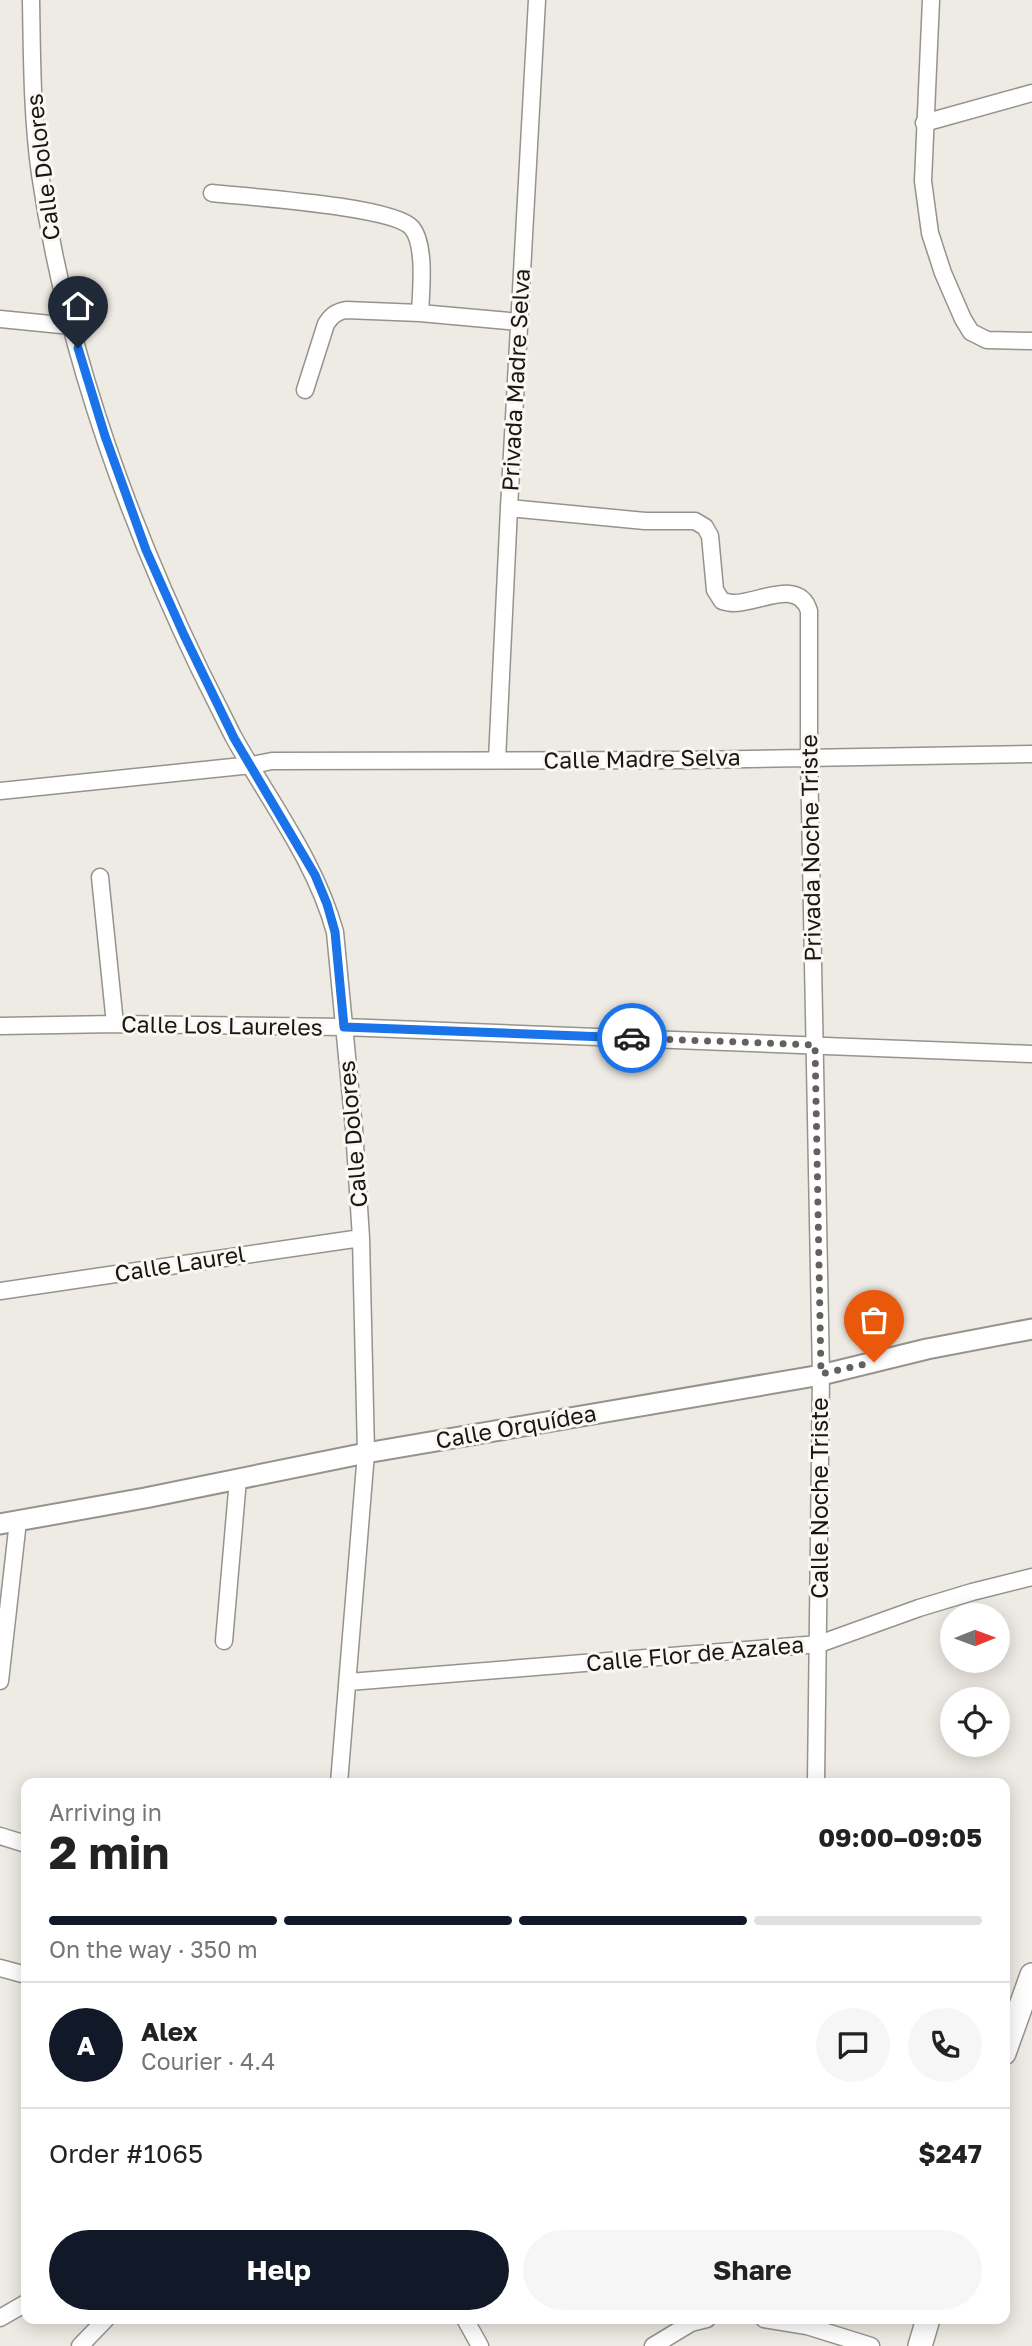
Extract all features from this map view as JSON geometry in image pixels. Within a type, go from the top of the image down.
[{"type":"main road","points":[[1010,2036],[1032,1975]]},
{"type":"main road","points":[[920,2346],[927,2324]]},
{"type":"street","name":"Calle Dolores","points":[[31,0],[34,114],[40,173],[71,326],[105,436],[146,550],[214,697],[234,738],[315,875],[335,932],[354,1129],[361,1238],[366,1453],[339,1778]]},
{"type":"street","name":"Privada Madre Selva","points":[[497,761],[537,0]]},
{"type":"street","points":[[931,0],[923,181],[930,233],[962,320],[971,332],[987,340],[1032,341]]},
{"type":"street","points":[[924,124],[1032,93]]},
{"type":"street","points":[[212,193],[368,210],[400,219],[413,228],[419,244],[421,313]]},
{"type":"street","points":[[304,390],[326,324],[337,312],[346,310],[421,313],[520,322]]},
{"type":"street","points":[[0,319],[71,326]]},
{"type":"street","name":"Privada Noche Triste","points":[[509,508],[645,520],[695,521],[705,527],[710,536],[714,582],[722,601],[735,603],[791,594],[801,597],[806,603],[809,611],[810,650],[808,756],[815,1045]]},
{"type":"street","name":"Calle Madre Selva","points":[[252,765],[272,761],[314,760],[690,760],[1032,754]]},
{"type":"street","points":[[0,791],[252,765]]},
{"type":"street","points":[[100,877],[115,1024]]},
{"type":"street","name":"Calle Los Laureles","points":[[0,1026],[115,1024],[344,1027],[1032,1054]]},
{"type":"street","name":"Calle Noche Triste","points":[[815,1045],[821,1374],[816,1778]]},
{"type":"street","name":"Calle Laurel","points":[[0,1291],[361,1238]]},
{"type":"street","name":"Calle Orquídea","points":[[9,1522],[145,1498],[366,1453],[821,1374],[993,1335],[1032,1329]]},
{"type":"street","points":[[224,1642],[238,1479]]},
{"type":"street","points":[[0,1681],[9,1522]]},
{"type":"street","name":"Calle Flor de Azalea","points":[[349,1682],[819,1644],[946,1600],[1032,1577]]},
{"type":"street","points":[[0,1836],[21,1842]]},
{"type":"street","points":[[0,1968],[21,1974]]},
{"type":"street","points":[[0,2318],[21,2306]]},
{"type":"street","points":[[80,2346],[101,2324]]},
{"type":"street","points":[[468,2324],[480,2346]]},
{"type":"street","points":[[653,2346],[689,2324]]},
{"type":"street","points":[[812,2324],[871,2346]]},
{"type":"way so far","points":[[632,1038],[815,1045],[821,1374],[874,1362]]},
{"type":"route","points":[[78,348],[105,436],[146,550],[184,635],[234,738],[315,875],[327,904],[335,932],[344,1027],[632,1038]]}]
